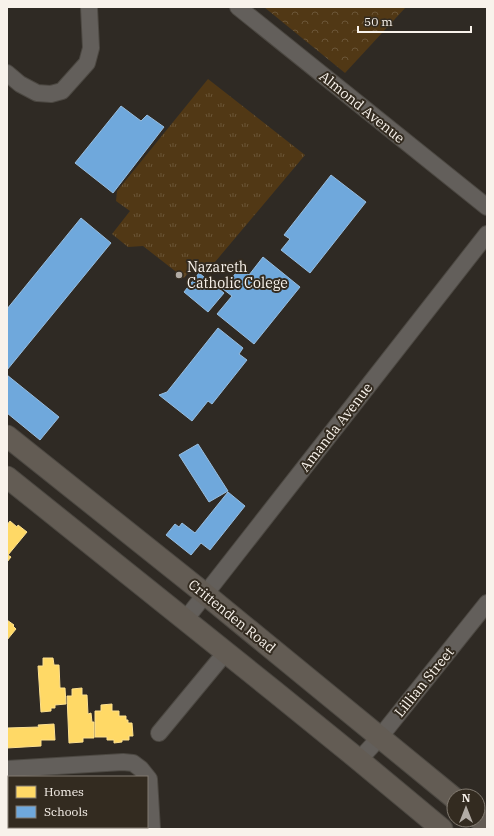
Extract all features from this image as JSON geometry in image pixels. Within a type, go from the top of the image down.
[{"type":"main road","name":"Crittenden Road","points":[[7,436],[205,594],[446,791]]},
{"type":"main road","points":[[7,477],[226,652],[442,829]]},
{"type":"street","points":[[7,73],[20,84],[37,93],[51,94],[62,91],[88,63],[91,48],[89,7]]},
{"type":"street","name":"Almond Avenue","points":[[238,7],[487,207]]},
{"type":"street","name":"Amanda Avenue","points":[[185,620],[487,234]]},
{"type":"street","name":"Lillian Street","points":[[359,760],[380,737],[487,603]]},
{"type":"street","points":[[159,733],[226,652]]},
{"type":"street","points":[[7,769],[122,762],[133,763],[147,776]]},
{"type":"street","points":[[148,778],[152,829]]},
{"type":"green space","points":[[264,7],[406,7],[345,73]]},
{"type":"green space","points":[[208,79],[305,155],[215,262],[196,264],[184,278],[143,246],[128,247],[112,234],[130,211],[116,201],[117,191]]},
{"type":"building: Homes","points":[[10,521],[17,527],[18,525],[27,532],[8,555],[11,557],[7,562],[7,525]]},
{"type":"building: Homes","points":[[7,620],[14,625],[13,626],[16,629],[7,640]]},
{"type":"building: Homes","points":[[43,658],[53,658],[54,665],[59,665],[60,688],[65,688],[66,704],[55,705],[55,708],[51,708],[51,711],[41,712],[38,666],[43,666]]},
{"type":"building: Homes","points":[[82,688],[82,695],[87,695],[88,714],[91,713],[92,722],[94,722],[94,738],[83,738],[83,742],[69,743],[67,696],[72,696],[72,689]]},
{"type":"building: Homes","points":[[112,704],[112,711],[119,711],[119,716],[126,716],[128,723],[132,723],[133,736],[129,736],[129,740],[122,740],[122,742],[114,743],[114,740],[107,740],[107,737],[95,737],[95,711],[101,711],[101,705]]},
{"type":"building: Homes","points":[[54,724],[55,740],[41,740],[41,746],[7,748],[7,728],[39,727],[38,725]]},
{"type":"building: Schools","points":[[121,106],[141,121],[147,115],[164,127],[113,193],[75,163]]},
{"type":"building: Schools","points":[[331,175],[366,202],[310,273],[281,250],[290,239],[284,235]]},
{"type":"building: Schools","points":[[81,218],[111,243],[7,370],[7,309]]},
{"type":"building: Schools","points":[[263,257],[300,287],[254,344],[217,314],[232,296],[223,289],[240,268],[249,275]]},
{"type":"building: Schools","points":[[199,273],[224,293],[208,312],[184,292]]},
{"type":"building: Schools","points":[[218,328],[243,348],[239,354],[247,360],[212,404],[208,401],[192,421],[159,395],[167,392]]},
{"type":"building: Schools","points":[[7,375],[59,417],[40,440],[7,413]]},
{"type":"building: Schools","points":[[198,444],[228,491],[209,502],[179,455]]},
{"type":"building: Schools","points":[[228,492],[245,506],[210,550],[201,543],[191,555],[166,535],[175,524],[179,527],[182,523],[195,533]]},
{"type":"place","name":"Nazareth Catholic Colege","points":[[179,275]]}]
